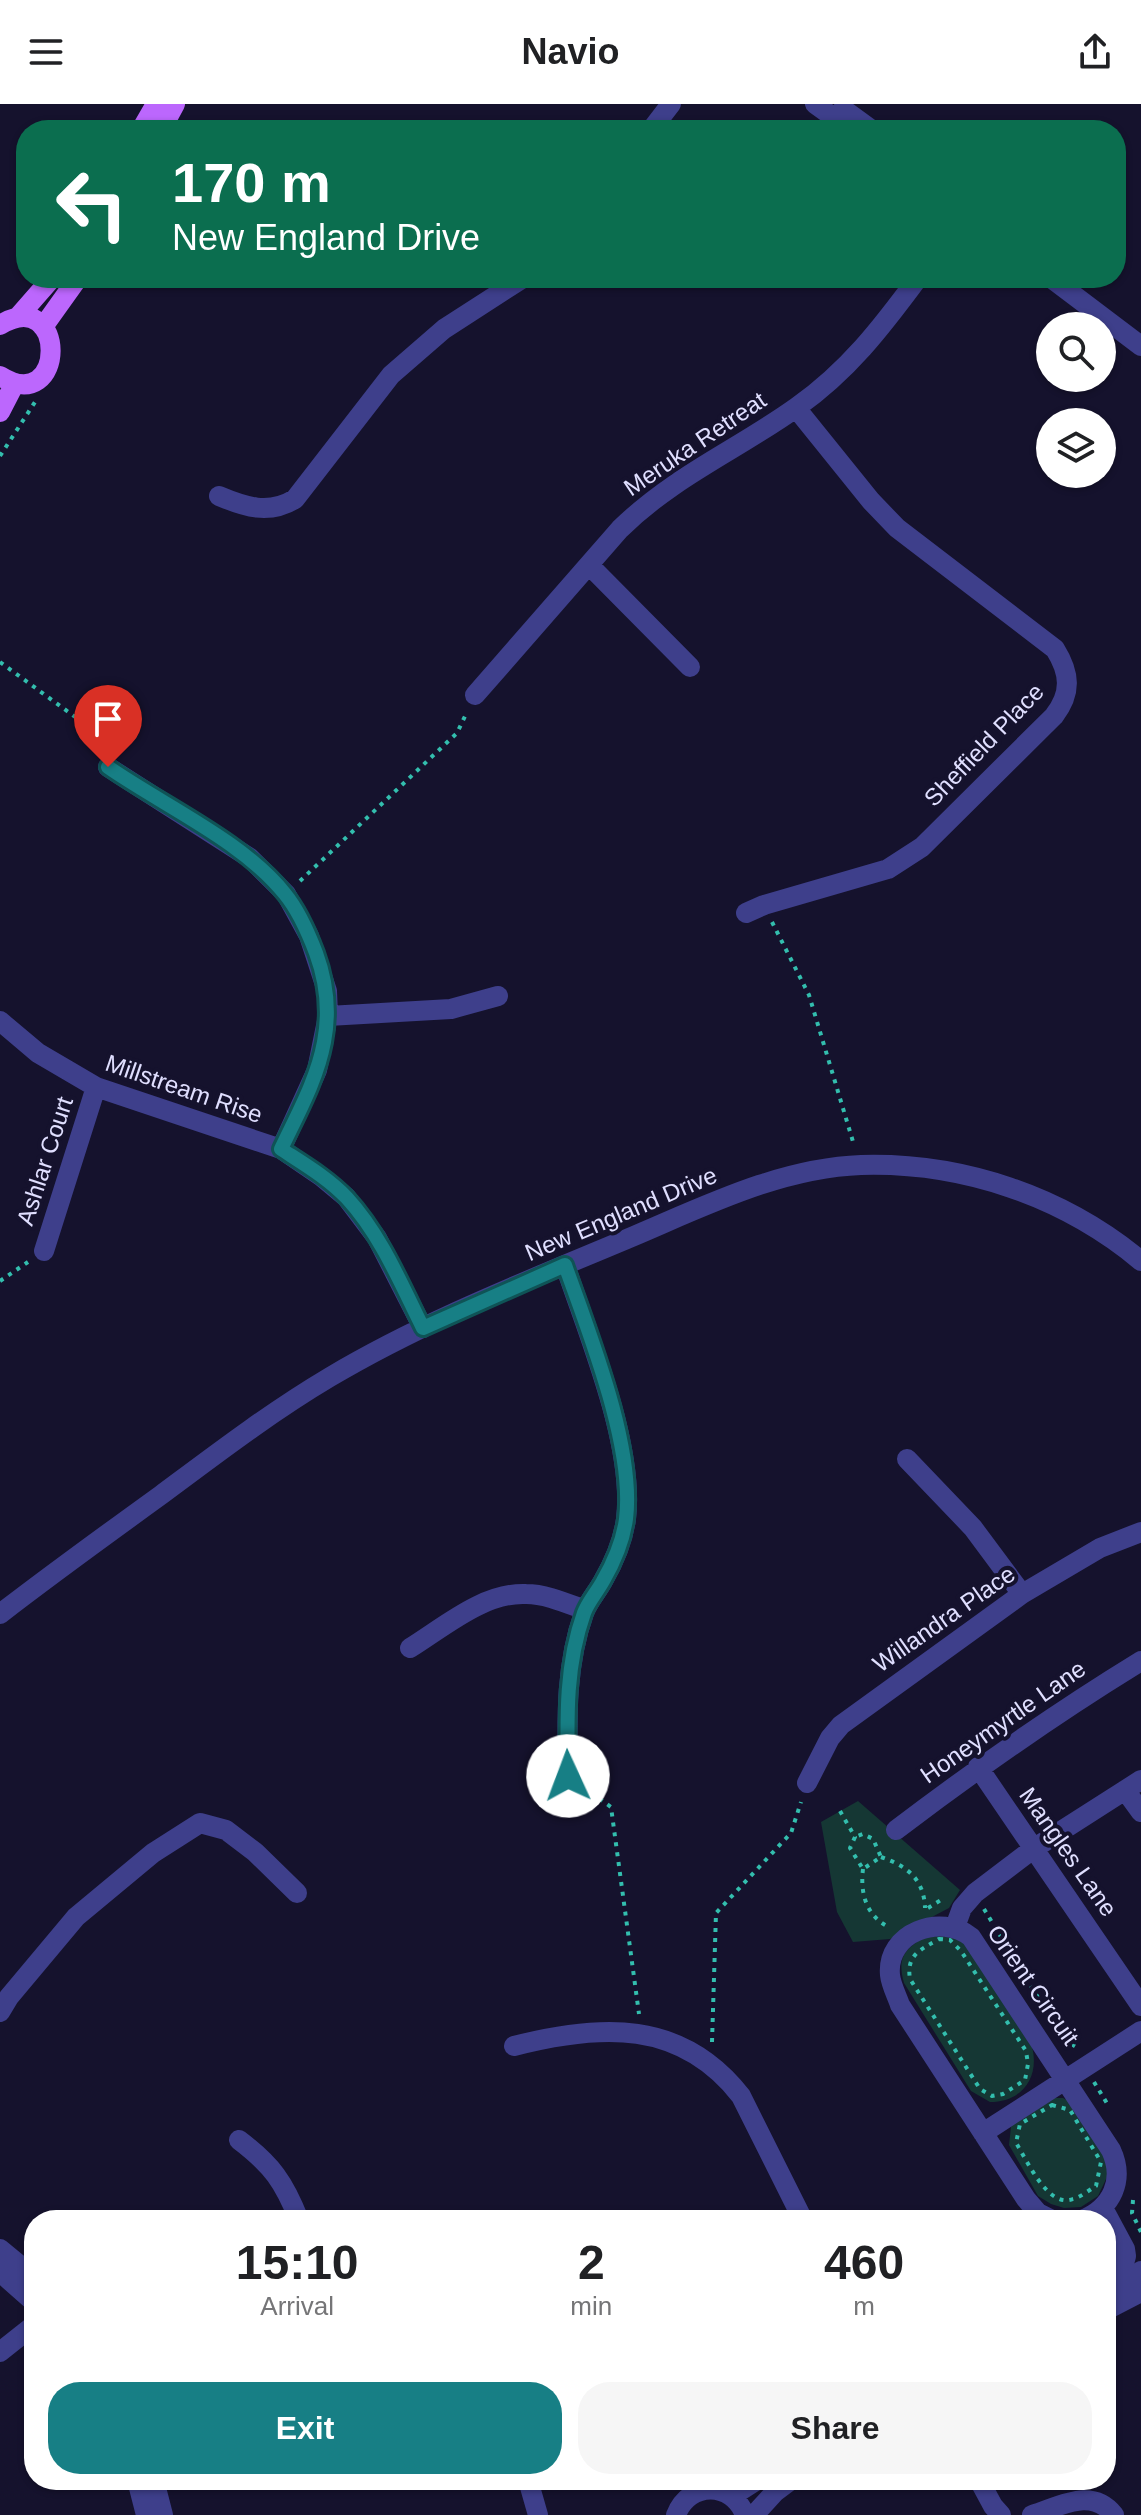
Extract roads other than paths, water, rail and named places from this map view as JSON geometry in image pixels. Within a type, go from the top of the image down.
[{"type":"main road","points":[[6,321],[41,288]]},
{"type":"main road","points":[[43,327],[71,288]]},
{"type":"main road","points":[[0,412],[8,380],[34,380],[48,368],[52,356],[52,343],[43,327],[33,321],[6,321]]},
{"type":"street","points":[[659,120],[671,104]]},
{"type":"street","points":[[815,104],[837,120]]},
{"type":"street","points":[[836,104],[858,120]]},
{"type":"street","points":[[219,496],[249,509],[276,508],[295,499],[391,375],[444,329],[508,288]]},
{"type":"street","name":"Meruka Retreat","points":[[475,695],[643,506],[796,408],[848,367],[910,288]]},
{"type":"street","points":[[1064,288],[1141,346]]},
{"type":"street","points":[[1085,288],[1141,330]]},
{"type":"street","name":"Sheffield Place","points":[[755,909],[888,869],[913,854],[1054,716],[1063,705],[1068,683],[1066,670],[1055,649],[897,528],[871,501],[796,408]]},
{"type":"street","points":[[589,565],[690,667]]},
{"type":"street","points":[[108,767],[237,848],[264,870],[286,894],[309,936],[327,991],[328,1016],[317,1070],[281,1149]]},
{"type":"street","points":[[328,1016],[451,1009],[498,996]]},
{"type":"street","name":"Millstream Rise","points":[[0,1021],[38,1053],[96,1087],[281,1149],[322,1177],[346,1197],[377,1238],[423,1328]]},
{"type":"street","name":"Ashlar Court","points":[[44,1251],[96,1087]]},
{"type":"street","name":"New England Drive","points":[[0,1614],[250,1429],[331,1376],[423,1328],[565,1265],[733,1195],[796,1173],[860,1165],[919,1167],[971,1175],[1039,1198],[1073,1214],[1141,1261]]},
{"type":"street","points":[[565,1265],[613,1412],[627,1500],[626,1519],[615,1556],[585,1610],[569,1676],[568,1776]]},
{"type":"street","points":[[907,1459],[973,1528],[1022,1594]]},
{"type":"street","name":"Willandra Place","points":[[807,1783],[830,1738],[841,1725],[1022,1594],[1100,1548],[1141,1532]]},
{"type":"street","points":[[410,1648],[471,1611],[494,1599],[513,1594],[542,1596],[585,1610]]},
{"type":"street","name":"Honeymyrtle Lane","points":[[896,1830],[978,1767],[1141,1661]]},
{"type":"street","name":"Mangles Lane","points":[[978,1767],[1033,1849],[1052,1871],[1141,2006]]},
{"type":"street","points":[[955,1927],[962,1908],[975,1893],[1033,1849],[1133,1785],[1141,1812]]},
{"type":"street","points":[[0,2012],[76,1917],[153,1853],[200,1823],[226,1830],[255,1852],[297,1893]]},
{"type":"street","name":"Orient Circuit","points":[[1035,2210],[900,2005],[890,1974],[893,1955],[904,1938],[933,1925],[955,1927],[977,1945],[1115,2159],[1116,2186],[1103,2208]]},
{"type":"street","points":[[983,2133],[1141,2031]]},
{"type":"street","points":[[514,2046],[551,2036],[588,2032],[642,2033],[682,2047],[728,2079],[741,2096],[798,2210]]},
{"type":"street","points":[[239,2140],[266,2160],[288,2193],[295,2210]]},
{"type":"street","points":[[1100,2210],[1103,2208]]},
{"type":"street","points":[[1116,2232],[1125,2249],[1131,2276],[1116,2296]]},
{"type":"street","points":[[0,2249],[24,2269]]},
{"type":"street","points":[[0,2272],[24,2293]]},
{"type":"street","points":[[0,2352],[24,2333]]},
{"type":"street","points":[[140,2490],[146,2515]]},
{"type":"street","points":[[157,2490],[163,2515]]},
{"type":"street","points":[[531,2490],[538,2515]]},
{"type":"street","points":[[676,2512],[688,2496],[702,2490]]},
{"type":"street","points":[[718,2490],[732,2496],[745,2515]]},
{"type":"street","points":[[732,2496],[741,2490]]},
{"type":"street","points":[[754,2515],[778,2490]]},
{"type":"street","points":[[984,2490],[1001,2515]]},
{"type":"street","points":[[1032,2515],[1080,2500],[1094,2499],[1114,2515]]}]
